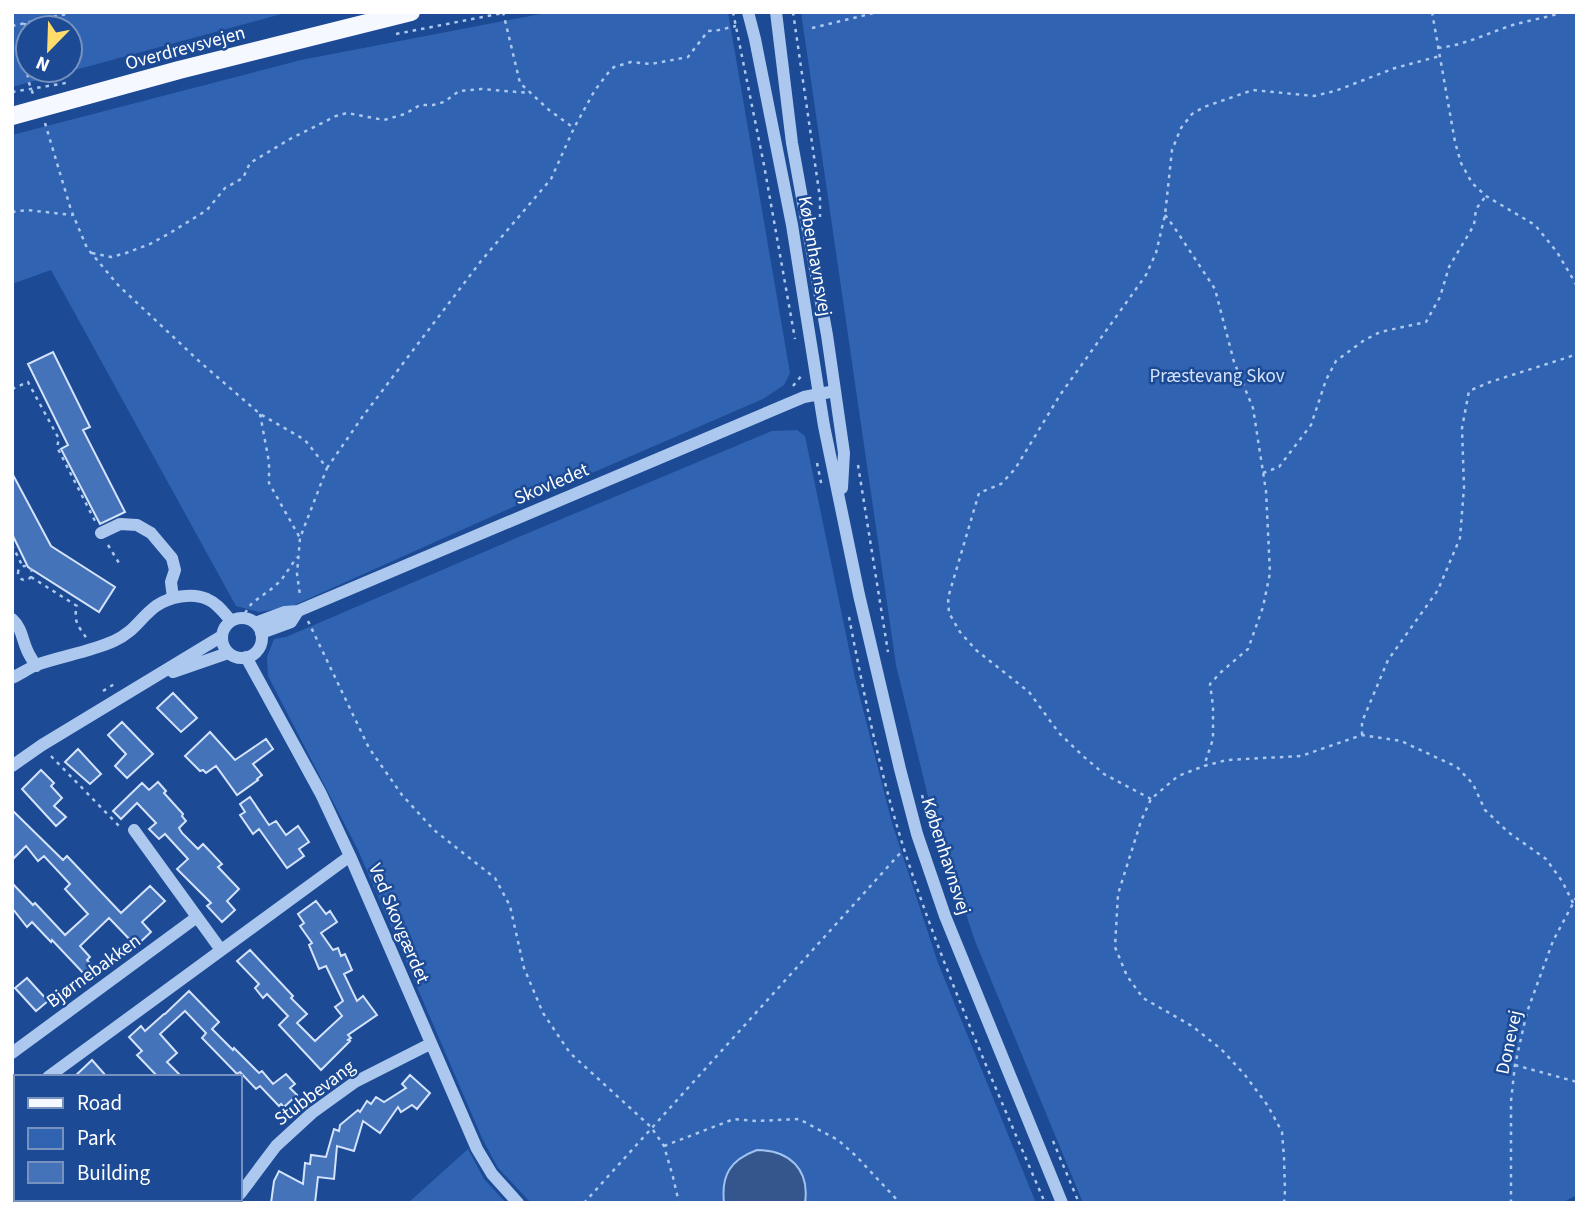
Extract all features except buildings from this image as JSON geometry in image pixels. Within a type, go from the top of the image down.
[{"type":"main road","name":"Overdrevsvejen","points":[[12,116],[179,70],[411,12]]},
{"type":"street","name":"Københavnsvej","points":[[748,12],[792,225],[824,426],[864,616],[917,834],[945,916],[1062,1203]]},
{"type":"street","name":"Københavnsvej","points":[[776,12],[792,143],[827,335],[844,453],[842,506]]},
{"type":"street","name":"Skovledet","points":[[247,624],[300,610],[804,397],[835,391]]},
{"type":"street","points":[[101,533],[120,524],[137,525],[151,533],[172,558],[175,570],[171,582],[173,598]]},
{"type":"street","points":[[12,678],[36,666],[117,640],[156,607],[173,598],[207,598],[247,624],[261,642],[253,654],[235,657],[228,653],[222,636],[225,628],[247,624]]},
{"type":"street","points":[[12,619],[21,630],[36,666]]},
{"type":"street","points":[[12,766],[222,636]]},
{"type":"street","points":[[159,675],[228,653]]},
{"type":"street","name":"Ved Skovgærdet","points":[[246,657],[321,794],[477,1149],[492,1174],[518,1203]]},
{"type":"street","points":[[134,830],[221,950]]},
{"type":"street","points":[[51,1075],[350,856]]},
{"type":"street","name":"Bjørnebakken","points":[[12,1053],[197,917]]},
{"type":"street","name":"Stubbevang","points":[[242,1191],[276,1146],[312,1113],[355,1082],[430,1044]]},
{"type":"path","points":[[503,12],[520,83],[549,110],[574,128]]},
{"type":"path","points":[[793,12],[820,198],[820,219]]},
{"type":"path","points":[[812,28],[878,12]]},
{"type":"path","points":[[1432,12],[1461,163],[1472,183],[1486,196],[1535,225],[1558,252],[1577,286]]},
{"type":"path","points":[[1438,48],[1453,46],[1517,24],[1564,12]]},
{"type":"path","points":[[679,1203],[664,1146],[651,1126],[570,1053],[543,1013],[524,968],[510,906],[495,878],[434,830],[402,795],[369,748],[300,610],[297,574],[300,538],[327,468],[363,416],[481,261],[551,179],[595,90],[614,67],[631,62],[651,64],[688,57],[708,31],[736,26]]},
{"type":"path","points":[[1151,799],[1104,774],[1083,756],[1059,733],[1029,692],[976,650],[960,632],[949,613],[948,598],[979,493],[1001,484],[1014,469],[1060,395],[1146,275],[1156,253],[1165,215],[1172,150],[1181,128],[1192,114],[1253,90],[1314,96],[1335,92],[1395,68],[1440,57]]},
{"type":"path","points":[[29,84],[48,130],[73,215],[87,248],[118,285],[200,362],[260,414],[305,440],[327,468]]},
{"type":"path","points":[[92,253],[111,257],[150,244],[170,233],[206,210],[225,188],[243,177],[250,163],[336,116],[347,113],[384,120],[405,114],[420,105],[444,102],[458,91],[481,89],[530,93]]},
{"type":"path","points":[[1263,473],[1279,467],[1311,425],[1326,380],[1336,361],[1380,332],[1426,322],[1440,297],[1449,267],[1474,225],[1476,209],[1486,196]]},
{"type":"path","points":[[12,212],[27,210],[73,215]]},
{"type":"path","points":[[1165,215],[1215,289],[1234,362],[1253,408],[1267,503],[1270,573],[1263,607],[1248,649],[1210,684],[1213,739],[1204,766]]},
{"type":"path","points":[[1363,735],[1362,722],[1388,660],[1438,590],[1460,538],[1464,487],[1462,428],[1469,391],[1577,353]]},
{"type":"path","points":[[12,389],[28,382],[58,439],[58,447],[101,533],[119,563]]},
{"type":"path","points":[[260,414],[269,462],[269,483],[300,538]]},
{"type":"path","points":[[856,458],[889,662]]},
{"type":"path","points":[[12,545],[23,567],[30,569],[31,577]]},
{"type":"path","points":[[247,624],[251,603],[282,579],[299,554]]},
{"type":"path","points":[[23,567],[19,571],[19,577],[24,580],[31,577]]},
{"type":"path","points":[[31,577],[77,606],[74,616],[76,623],[93,649]]},
{"type":"path","points":[[1284,1203],[1282,1132],[1269,1106],[1221,1049],[1192,1026],[1143,998],[1127,976],[1115,947],[1118,894],[1141,821],[1151,799],[1178,776],[1227,760],[1301,756],[1363,735],[1401,741],[1457,767],[1473,784],[1485,810],[1508,832],[1546,859],[1562,881],[1573,903]]},
{"type":"path","points":[[42,745],[128,835],[134,830]]},
{"type":"path","points":[[920,789],[935,843]]},
{"type":"path","points":[[584,1203],[917,834]]},
{"type":"path","name":"Donevej","points":[[1511,1203],[1511,1101],[1515,1065],[1527,1012],[1553,941],[1577,896]]},
{"type":"path","points":[[1515,1065],[1577,1082]]},
{"type":"path","points":[[664,1146],[734,1119],[799,1119],[838,1140],[900,1203]]},
{"type":"path","points":[[1048,1131],[1079,1203]]},
{"type":"green space","points":[[12,12],[289,12],[84,68],[84,14],[14,14],[14,84],[23,84],[12,87]]},
{"type":"green space","points":[[551,12],[728,12],[790,373],[784,385],[763,399],[290,607],[259,612],[236,606],[51,270],[12,284],[12,135],[301,60]]},
{"type":"green space","name":"Præstevang Skov","points":[[801,12],[1577,12],[1577,1195],[1562,1203],[1083,1203],[975,941],[931,809],[896,665]]},
{"type":"green space","points":[[797,430],[805,436],[855,678],[892,823],[938,963],[1036,1203],[805,1203],[804,1182],[795,1163],[733,1164],[725,1182],[724,1203],[531,1203],[498,1168],[482,1138],[358,850],[268,676],[267,657],[274,639],[286,637],[772,431]]},
{"type":"green space","points":[[468,1149],[484,1179],[506,1203],[408,1203]]},
{"type":"shaded area","points":[[757,1150],[779,1154],[795,1164],[804,1180],[805,1203],[724,1203],[724,1184],[729,1170],[740,1159]]}]
